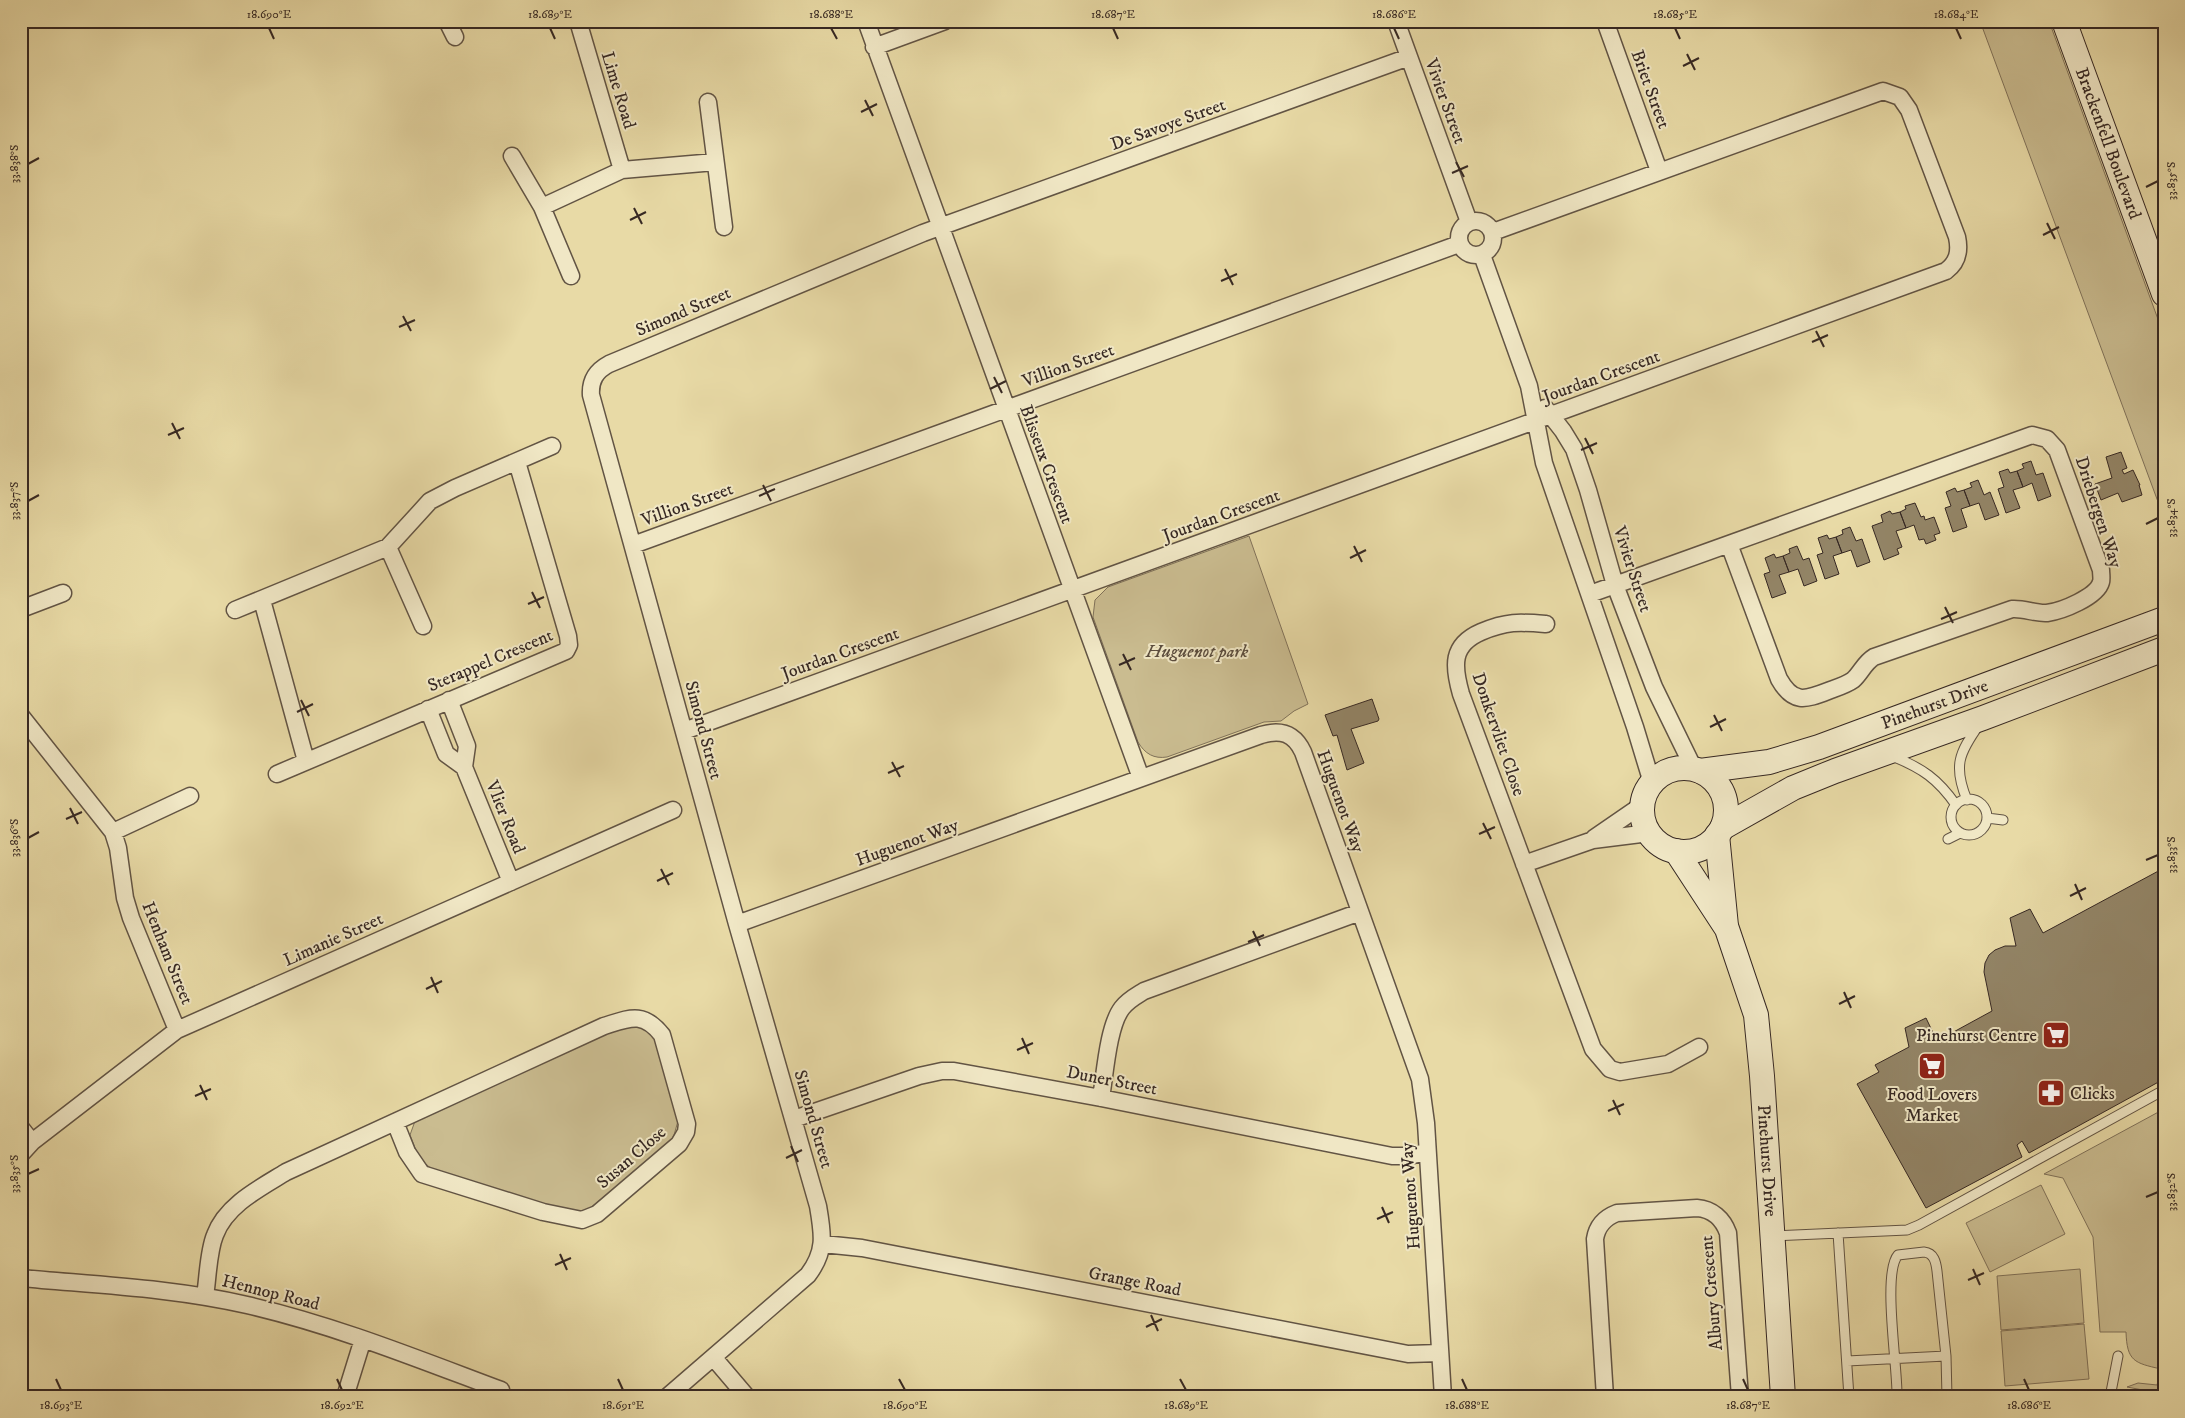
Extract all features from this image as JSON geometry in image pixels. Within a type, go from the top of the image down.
[{"type":"street","points":[[447,21],[455,37]]},
{"type":"street","name":"Lime Road","points":[[578,21],[622,170]]},
{"type":"street","name":"Blisseux Crescent","points":[[866,21],[1141,778]]},
{"type":"street","points":[[874,47],[945,21]]},
{"type":"street","name":"Vivier Street","points":[[1396,21],[1469,222]]},
{"type":"street","name":"Briet Street","points":[[1605,21],[1659,171]]},
{"type":"street","name":"Brackenfell Boulevard","points":[[2064,21],[2164,294]]},
{"type":"street","name":"De Savoye Street","points":[[940,228],[1409,57]]},
{"type":"street","name":"Jourdan Crescent","points":[[684,731],[1946,271],[1954,264],[1959,254],[1957,237],[1909,110],[1904,100],[1894,93],[1879,92],[1493,232]]},
{"type":"street","points":[[708,102],[724,226]]},
{"type":"street","points":[[512,156],[542,207],[571,276]]},
{"type":"street","points":[[542,207],[622,170],[715,162]]},
{"type":"street","points":[[1479,221],[1488,225],[1493,232],[1493,242],[1490,250],[1482,255],[1473,256],[1465,252],[1460,244],[1460,231],[1469,222],[1479,221]]},
{"type":"street","name":"Simond Street","points":[[666,1397],[808,1275],[814,1268],[823,1244],[818,1206],[737,924],[591,395],[592,383],[598,371],[609,364],[875,252],[940,228]]},
{"type":"street","name":"Villion Street","points":[[633,545],[1460,244]]},
{"type":"street","name":"Vivier Street","points":[[1482,255],[1529,386],[1544,463],[1636,727],[1652,783]]},
{"type":"street","name":"Vivier Street","points":[[1529,386],[1574,449],[1588,490],[1615,585],[1654,687],[1697,770]]},
{"type":"street","name":"Driebergen Way","points":[[1590,594],[2032,435],[2047,440],[2057,450],[2101,570],[2101,582],[2096,590],[2080,602],[2047,613],[2025,608],[2012,609],[1874,657],[1865,663],[1853,680],[1846,684],[1811,697],[1799,698],[1785,690],[1779,679],[1729,544]]},
{"type":"street","points":[[235,610],[388,547],[430,501],[455,488],[552,446]]},
{"type":"street","name":"Sterappel Crescent","points":[[277,774],[564,653],[568,645],[568,636],[518,462]]},
{"type":"street","points":[[388,547],[422,626]]},
{"type":"street","points":[[21,609],[63,593]]},
{"type":"street","points":[[262,600],[306,761]]},
{"type":"street","name":"Pinehurst Drive","points":[[1697,770],[1769,762],[1819,747],[2164,619]]},
{"type":"street","name":"Donkervliet Close","points":[[1546,624],[1513,621],[1473,636],[1460,647],[1456,664],[1457,680],[1461,694],[1590,1042],[1605,1064],[1615,1071],[1642,1070],[1668,1064],[1698,1047]]},
{"type":"street","name":"Pinehurst Drive","points":[[1783,1397],[1762,1076],[1756,1015],[1727,929],[1720,832],[1793,788],[2164,650]]},
{"type":"street","name":"Vlier Road","points":[[449,700],[468,746],[464,767]]},
{"type":"street","name":"Vlier Road","points":[[428,709],[446,754],[464,767],[511,882]]},
{"type":"street","name":"Henham Street","points":[[21,716],[113,832],[118,848],[125,898],[131,918],[177,1030]]},
{"type":"street","name":"Huguenot Way","points":[[737,924],[1261,735],[1272,732],[1286,733],[1299,744],[1303,752],[1420,1079],[1426,1123],[1426,1152],[1443,1397]]},
{"type":"street","points":[[1671,770],[1697,770],[1712,778],[1720,789],[1725,802],[1726,815],[1720,832],[1709,844],[1687,852],[1676,851],[1660,845],[1649,833],[1643,818],[1642,805],[1645,794],[1652,783],[1661,775],[1671,770]]},
{"type":"street","points":[[113,832],[190,796]]},
{"type":"street","points":[[1592,840],[1642,805]]},
{"type":"street","name":"Limanie Street","points":[[21,1128],[27,1148],[177,1030],[673,810]]},
{"type":"street","points":[[1524,864],[1592,840],[1649,833]]},
{"type":"street","name":"Pinehurst Drive","points":[[1676,851],[1727,929]]},
{"type":"street","points":[[1101,1098],[1114,1024],[1123,1007],[1132,999],[1144,991],[1360,912]]},
{"type":"street","name":"Susan Close","points":[[205,1296],[214,1236],[222,1221],[234,1207],[286,1172],[604,1026],[634,1018],[650,1022],[662,1035],[687,1124],[686,1132],[679,1144],[597,1214],[582,1220],[543,1212],[422,1174],[407,1152],[395,1122]]},
{"type":"street","name":"Duner Street","points":[[794,1118],[919,1076],[942,1071],[970,1073],[1101,1098],[1281,1136],[1392,1156],[1409,1156],[1426,1152]]},
{"type":"street","name":"Albury Crescent","points":[[1605,1397],[1595,1239],[1598,1229],[1605,1218],[1617,1213],[1697,1208],[1704,1208],[1714,1214],[1722,1221],[1728,1233],[1740,1397]]},
{"type":"street","name":"Grange Road","points":[[823,1244],[862,1248],[1408,1354],[1440,1353]]},
{"type":"street","name":"Hennop Road","points":[[21,1278],[205,1296],[289,1316],[363,1338],[501,1390]]},
{"type":"street","points":[[345,1397],[363,1338]]},
{"type":"street","points":[[713,1357],[748,1397]]},
{"type":"lane","points":[[1967,800],[1960,784],[1959,761],[1966,743],[1983,718]]},
{"type":"lane","points":[[1884,753],[1912,764],[1930,776],[1945,789],[1956,805]]},
{"type":"lane","points":[[1967,800],[1979,802],[1983,806],[1987,818],[1986,824],[1978,833],[1966,835],[1956,829],[1951,818],[1956,805],[1967,800]]},
{"type":"lane","points":[[1987,818],[2003,820]]},
{"type":"lane","points":[[1948,839],[1960,833]]},
{"type":"lane","points":[[1772,1236],[1895,1232],[1919,1225],[2164,1090]]},
{"type":"lane","points":[[1838,1233],[1849,1397]]},
{"type":"lane","points":[[1897,1397],[1891,1285],[1894,1261],[1898,1255],[1924,1252],[1931,1255],[1936,1263],[1946,1356],[1947,1397]]},
{"type":"lane","points":[[1847,1360],[1946,1356]]},
{"type":"lane","points":[[2110,1397],[2118,1356]]},
{"type":"green space","points":[[1980,21],[2049,21],[2159,322],[2159,354],[2164,368],[2164,518]]},
{"type":"green space","name":"Huguenot park","points":[[1249,536],[1308,704],[1294,711],[1281,721],[1264,722],[1167,757],[1150,755],[1138,742],[1093,617],[1095,600],[1108,587]]},
{"type":"green space","points":[[632,1025],[646,1029],[656,1039],[678,1121],[670,1142],[589,1209],[568,1211],[434,1171],[419,1158],[410,1135],[415,1121],[421,1117],[624,1026]]},
{"type":"green space","points":[[2164,1109],[2164,1394],[2127,1387],[2138,1383],[2157,1385],[2161,1369],[2144,1365],[2130,1355],[2126,1332],[2100,1332],[2093,1237],[2063,1178],[2044,1174]]},
{"type":"green space","points":[[2041,1185],[2065,1234],[1990,1272],[1966,1223]]},
{"type":"green space","points":[[2080,1269],[2084,1323],[2001,1330],[1997,1276]]},
{"type":"green space","points":[[2084,1324],[2089,1379],[2005,1386],[2001,1331]]},
{"type":"building","points":[[2121,452],[2127,468],[2122,470],[2124,474],[2133,470],[2140,485],[2142,495],[2122,502],[2118,493],[2101,500],[2095,484],[2112,478],[2106,457]]},
{"type":"building","points":[[2031,461],[2036,475],[2043,473],[2051,496],[2038,501],[2032,483],[2023,487],[2017,471],[2024,468],[2022,464]]},
{"type":"building","points":[[2008,469],[2010,473],[2017,471],[2023,487],[2013,490],[2020,508],[2006,513],[1998,489],[2004,487],[1999,472]]},
{"type":"building","points":[[1978,480],[1984,495],[1990,492],[1999,515],[1985,520],[1979,503],[1970,506],[1964,490],[1972,487],[1970,483]]},
{"type":"building","points":[[1955,488],[1957,492],[1964,490],[1970,506],[1961,509],[1967,527],[1953,532],[1945,508],[1951,506],[1946,492]]},
{"type":"building","points":[[1915,503],[1921,517],[1924,516],[1925,520],[1934,517],[1940,533],[1934,535],[1936,540],[1926,544],[1924,539],[1919,540],[1914,525],[1906,528],[1900,512],[1906,509],[1905,506]]},
{"type":"building","points":[[1890,511],[1892,514],[1900,512],[1906,528],[1896,531],[1902,547],[1897,549],[1899,554],[1884,560],[1872,526],[1883,522],[1881,515]]},
{"type":"building","points":[[1850,527],[1856,541],[1862,539],[1870,562],[1857,567],[1851,550],[1842,553],[1836,537],[1843,534],[1842,530]]},
{"type":"building","points":[[1827,535],[1829,539],[1836,537],[1842,553],[1833,556],[1839,574],[1825,579],[1817,555],[1823,553],[1818,538]]},
{"type":"building","points":[[1797,546],[1803,560],[1809,558],[1817,581],[1804,586],[1798,569],[1789,572],[1783,556],[1790,553],[1789,549]]},
{"type":"building","points":[[1774,554],[1776,558],[1783,556],[1789,572],[1779,575],[1786,593],[1772,598],[1764,574],[1770,572],[1765,558]]},
{"type":"building","points":[[1372,699],[1378,721],[1351,729],[1364,763],[1347,770],[1337,735],[1333,736],[1325,715]]},
{"type":"building","name":"Pinehurst Centre","points":[[2164,868],[2164,1079],[2029,1153],[2022,1141],[2017,1145],[2022,1157],[1926,1208],[1857,1084],[1879,1072],[1875,1065],[1909,1047],[1905,1028],[1926,1018],[1937,1041],[1992,1011],[1984,972],[1985,963],[1989,955],[1995,950],[2005,946],[2016,946],[2010,918],[2030,909],[2043,933]]},
{"type":"place","name":"Pinehurst Centre","points":[[2056,1035]]},
{"type":"place","name":"Food Lovers Market","points":[[1932,1066]]},
{"type":"place","name":"Clicks","points":[[2051,1093]]}]
